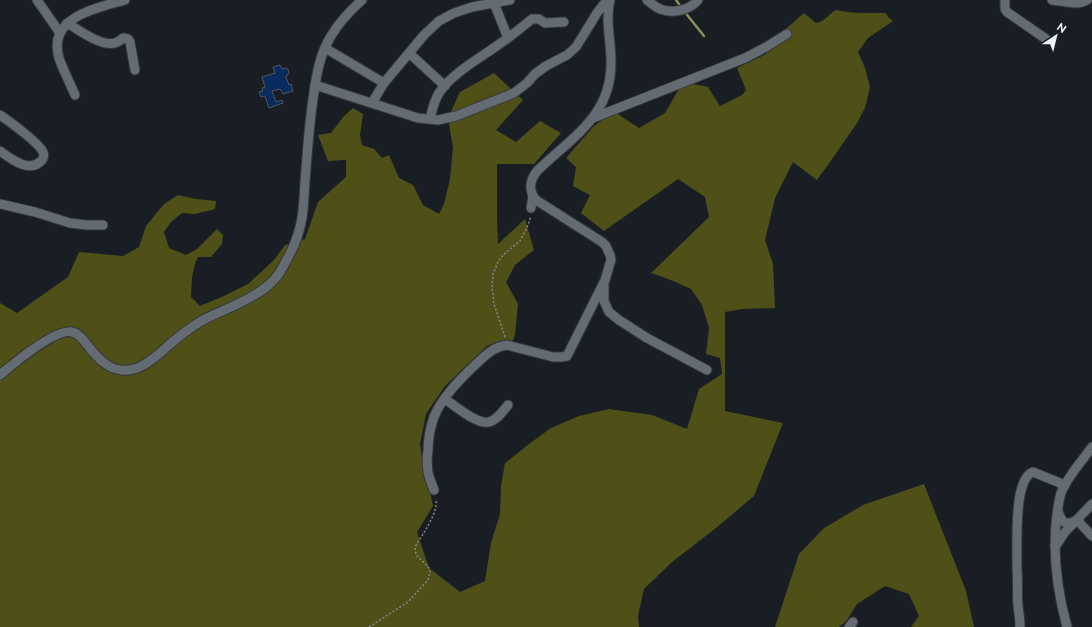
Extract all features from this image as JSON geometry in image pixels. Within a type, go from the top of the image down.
[{"type":"street","points":[[37,0],[60,33]]},
{"type":"street","points":[[75,95],[59,57],[57,44],[60,33],[67,23],[76,16],[94,8],[125,0]]},
{"type":"street","points":[[0,375],[42,343],[65,331],[74,332],[109,367],[121,370],[135,370],[151,361],[174,340],[201,321],[254,295],[269,285],[278,275],[295,246],[302,222],[309,130],[319,66],[331,36],[349,13],[362,0]]},
{"type":"street","points":[[372,103],[384,83],[424,35],[439,21],[454,13],[466,9],[510,0]]},
{"type":"street","points":[[315,85],[418,118],[438,120],[456,116],[514,93],[546,66],[567,55],[572,51],[588,29],[597,13],[609,0]]},
{"type":"street","points":[[434,490],[428,473],[428,439],[434,416],[460,379],[499,346],[506,345],[553,357],[567,356],[605,280],[611,260],[606,246],[597,238],[536,200],[530,187],[533,176],[537,171],[593,118],[602,104],[608,90],[611,61],[608,14],[609,0]]},
{"type":"street","points":[[647,0],[661,10],[678,12],[687,8],[698,0]]},
{"type":"street","points":[[1005,0],[1005,9],[1007,12],[1046,39]]},
{"type":"street","points":[[1052,0],[1077,3],[1087,0]]},
{"type":"street","points":[[494,3],[508,38]]},
{"type":"street","points":[[430,119],[433,105],[439,93],[445,86],[465,68],[532,19],[539,19],[545,23],[564,22]]},
{"type":"street","points":[[67,23],[98,41],[115,43],[123,38],[128,40],[130,42],[135,70]]},
{"type":"street","points":[[593,118],[745,58],[766,48],[787,34]]},
{"type":"street","points":[[325,48],[384,83]]},
{"type":"street","points":[[409,53],[445,86]]},
{"type":"street","points":[[0,114],[38,145],[43,152],[44,157],[35,165],[29,166],[14,161],[0,151]]},
{"type":"street","points":[[530,208],[533,196]]},
{"type":"street","points":[[0,204],[35,212],[70,223],[103,225]]},
{"type":"street","points":[[605,280],[604,301],[609,312],[647,338],[707,370]]},
{"type":"street","points":[[445,399],[480,422],[489,422],[496,418],[508,405]]},
{"type":"street","points":[[1067,627],[1058,586],[1055,530],[1061,493],[1092,447]]},
{"type":"street","points":[[1020,627],[1018,606],[1017,545],[1019,501],[1021,492],[1030,472],[1065,485]]},
{"type":"street","points":[[1055,548],[1065,532],[1092,504]]},
{"type":"street","points":[[1058,511],[1060,518],[1066,523],[1077,520]]},
{"type":"street","points":[[1077,520],[1092,536]]},
{"type":"path","points":[[506,345],[505,334],[494,304],[492,287],[493,274],[503,255],[520,241],[531,216],[530,208]]},
{"type":"path","points":[[369,627],[408,602],[428,580],[430,572],[428,566],[417,556],[415,547],[434,514],[437,503],[434,490]]},
{"type":"shaded area","points":[[836,10],[855,13],[886,13],[893,21],[868,38],[858,52],[865,68],[870,87],[865,108],[857,123],[817,180],[793,162],[775,198],[765,240],[773,264],[775,308],[742,309],[725,312],[725,411],[783,423],[754,496],[672,562],[644,589],[638,616],[639,627],[0,627],[0,303],[17,313],[68,277],[79,252],[123,256],[139,247],[146,226],[164,204],[178,195],[216,201],[215,209],[195,214],[182,213],[171,222],[164,232],[169,248],[186,255],[197,249],[217,229],[223,235],[222,244],[211,257],[198,257],[193,272],[191,297],[200,306],[248,284],[274,260],[285,245],[305,239],[318,202],[346,177],[346,160],[328,161],[318,135],[331,133],[344,116],[353,108],[363,114],[360,135],[362,145],[374,149],[382,158],[389,155],[399,178],[413,185],[423,205],[439,214],[444,204],[450,179],[453,148],[448,118],[460,92],[494,73],[523,100],[496,130],[516,142],[540,121],[561,133],[534,164],[497,164],[498,244],[525,219],[534,250],[515,265],[506,282],[518,304],[515,335],[512,342],[499,341],[487,346],[445,386],[426,414],[420,444],[425,478],[430,491],[433,506],[417,532],[429,568],[460,592],[485,581],[491,543],[500,514],[501,486],[505,463],[551,428],[579,416],[609,409],[652,415],[687,429],[699,389],[722,374],[720,358],[706,354],[709,328],[702,305],[691,289],[651,273],[709,217],[705,197],[678,179],[604,231],[581,213],[590,195],[573,186],[576,167],[566,158],[593,127],[613,111],[639,128],[665,113],[683,82],[708,87],[720,106],[742,95],[746,90],[737,68],[766,54],[772,41],[804,13],[816,23],[824,20]]},
{"type":"shaded area","points":[[924,484],[966,591],[974,627],[911,627],[919,616],[909,594],[885,586],[857,604],[847,620],[839,627],[775,627],[799,554],[824,528],[863,505]]},
{"type":"building","points":[[280,65],[282,69],[288,69],[289,73],[286,77],[289,85],[291,84],[293,91],[283,94],[280,89],[272,91],[276,102],[282,100],[283,103],[269,108],[265,96],[261,97],[259,92],[263,91],[262,88],[265,87],[262,77],[275,73],[273,67]]},
{"type":"waterway","points":[[676,0],[681,7]]},
{"type":"waterway","points":[[684,11],[704,36]]}]
